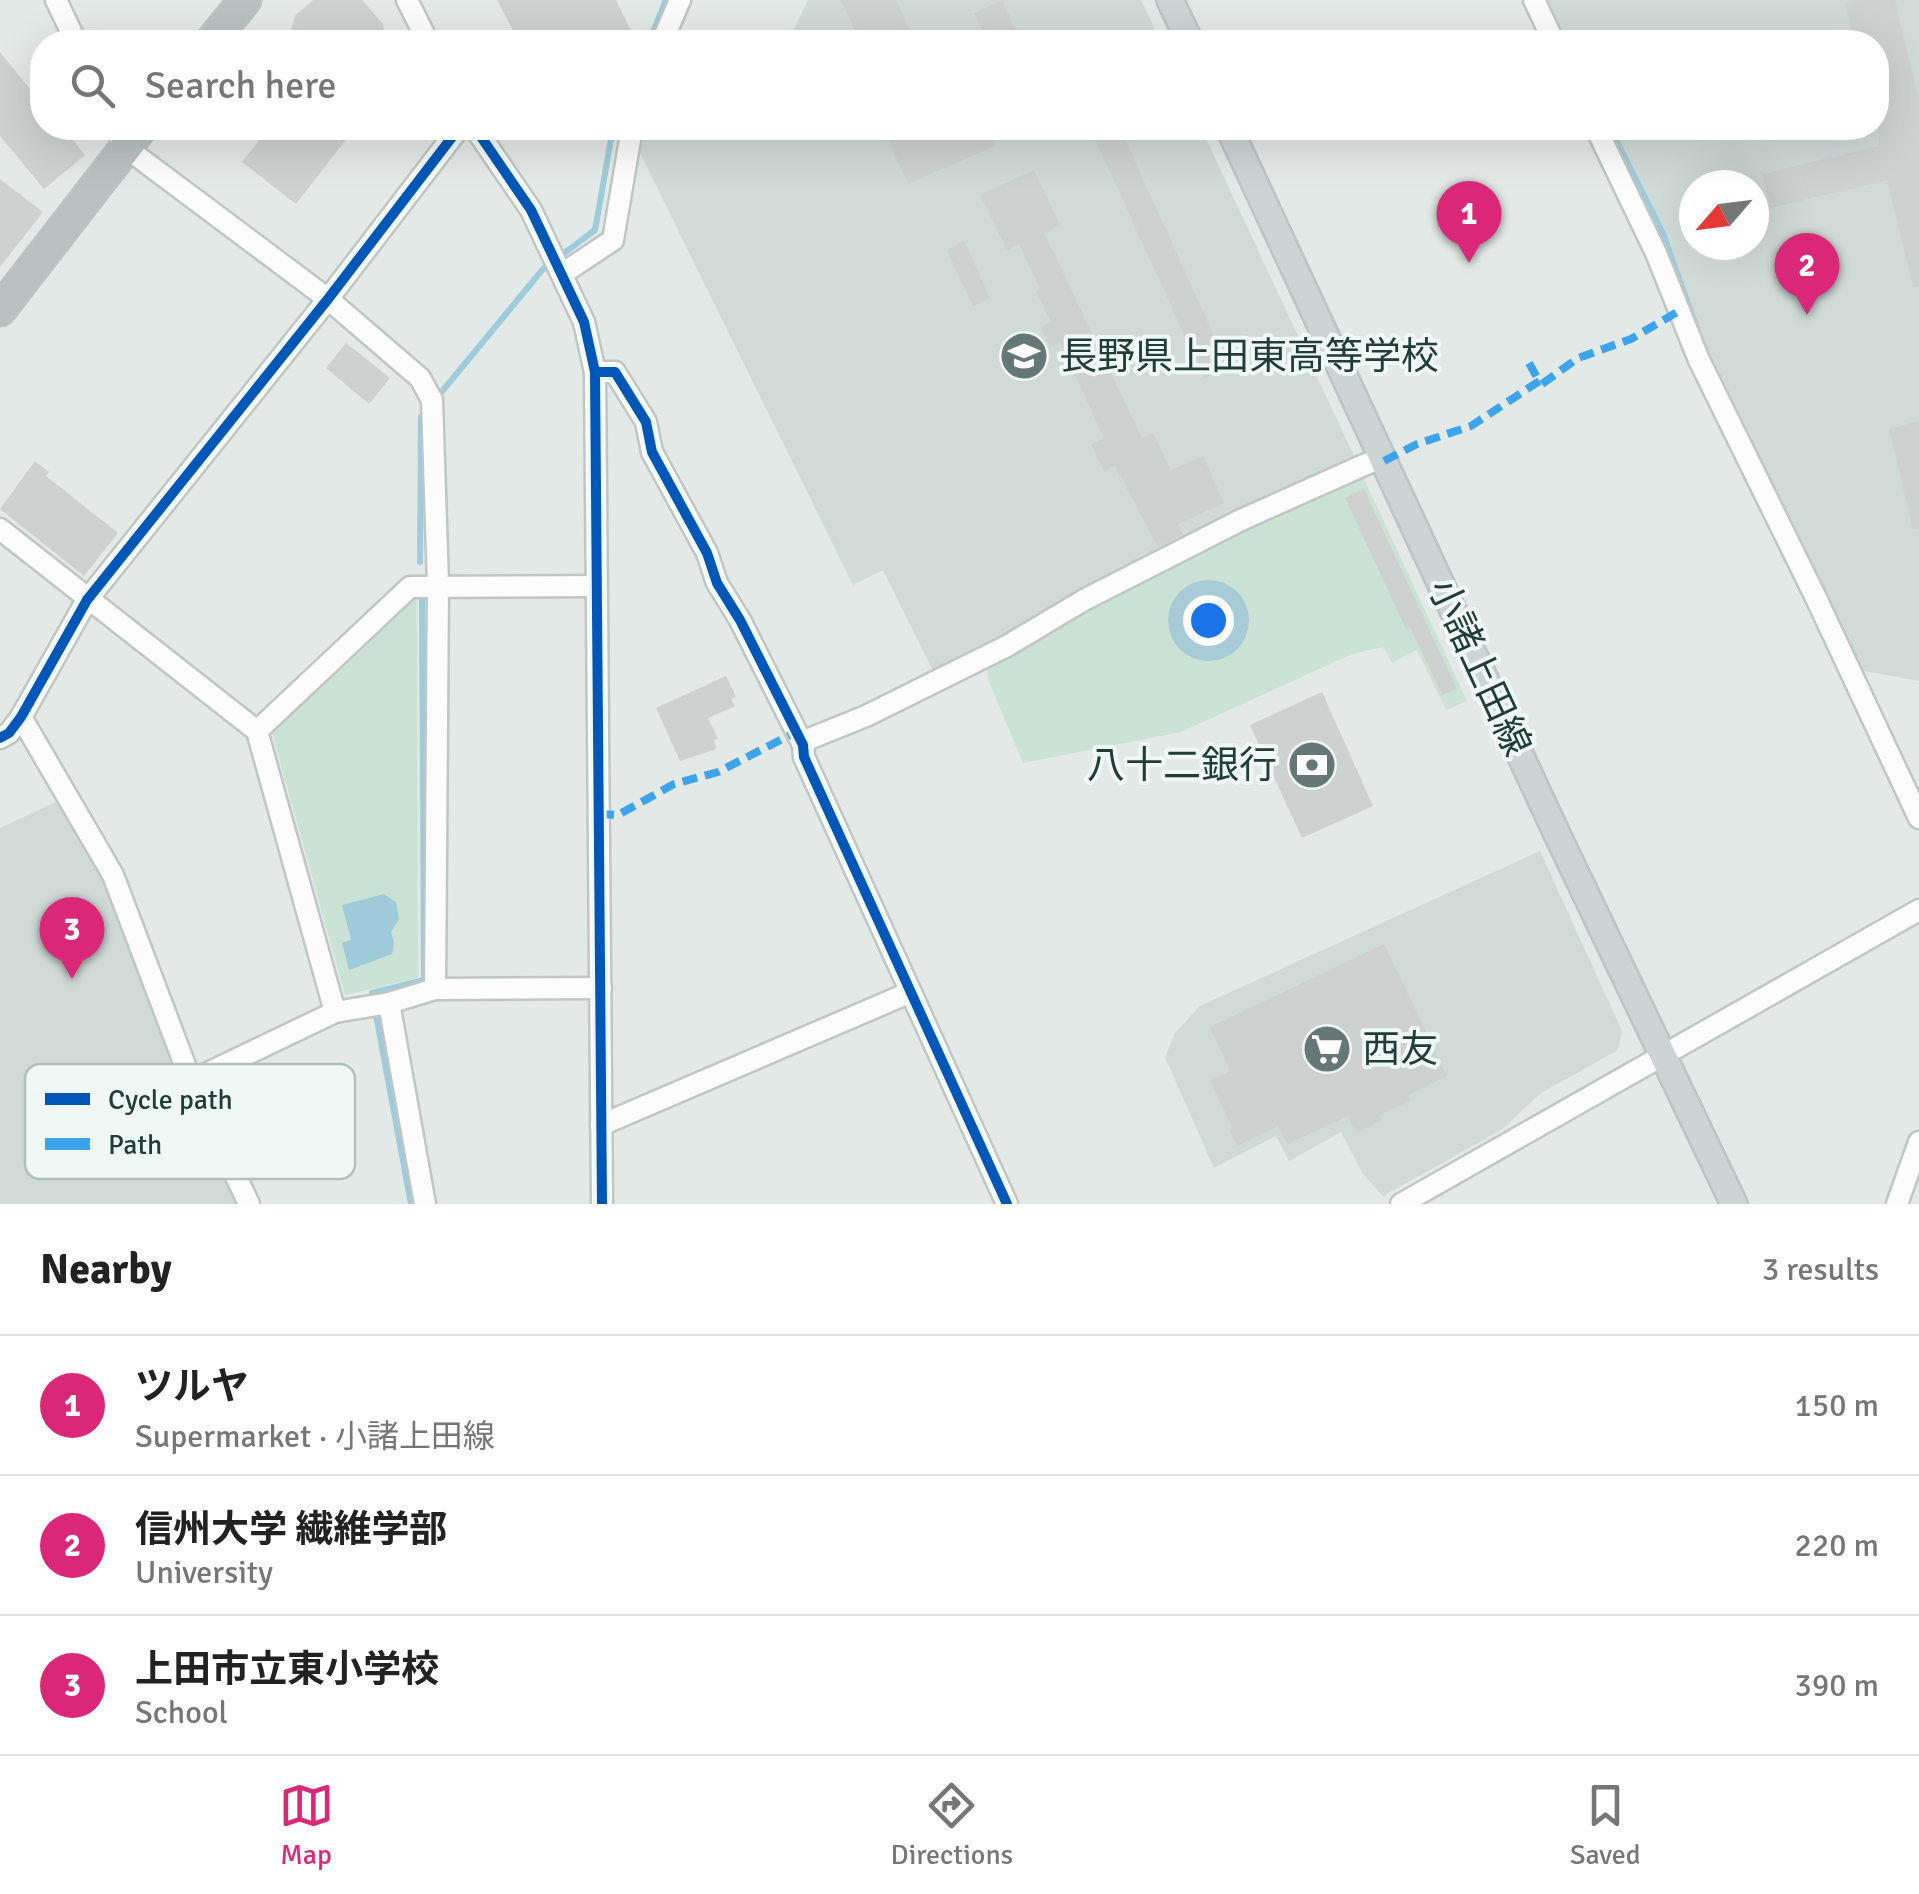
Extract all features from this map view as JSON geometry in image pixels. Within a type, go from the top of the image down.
[{"type":"highway","points":[[220,30],[245,0]]},
{"type":"highway","points":[[0,310],[123,140]]},
{"type":"main road","points":[[1170,0],[1184,30]]},
{"type":"main road","name":"小諸上田線","points":[[1235,140],[1734,1204]]},
{"type":"street","points":[[56,0],[70,30]]},
{"type":"street","points":[[407,0],[422,30]]},
{"type":"street","points":[[667,30],[680,0]]},
{"type":"street","points":[[1534,0],[1548,30]]},
{"type":"street","points":[[134,140],[420,378],[432,400],[438,585],[435,989]]},
{"type":"street","points":[[0,738],[21,718],[87,600],[450,140]]},
{"type":"street","points":[[484,140],[518,186],[558,265],[590,342],[594,372],[602,1204]]},
{"type":"street","points":[[558,265],[613,240],[630,140]]},
{"type":"street","points":[[1602,140],[1656,253],[1699,360],[1919,818]]},
{"type":"street","points":[[594,372],[615,372],[646,422],[652,452],[803,746],[804,757],[1007,1204]]},
{"type":"street","points":[[803,746],[809,739],[866,716],[1008,646],[1084,600],[1241,520],[1382,457]]},
{"type":"street","points":[[0,529],[257,731],[335,1012]]},
{"type":"street","points":[[257,731],[410,587],[596,586]]},
{"type":"street","points":[[21,718],[112,875],[184,1064]]},
{"type":"street","points":[[1402,1204],[1919,910]]},
{"type":"street","points":[[226,1064],[335,1012],[389,1003],[435,989],[601,988]]},
{"type":"street","points":[[600,1125],[911,992]]},
{"type":"street","points":[[389,1003],[426,1204]]},
{"type":"street","points":[[1897,1204],[1919,1142]]},
{"type":"street","points":[[237,1179],[249,1204]]},
{"type":"shaded area","points":[[808,0],[1141,0],[1155,30],[793,30]]},
{"type":"shaded area","points":[[1546,0],[1919,0],[1919,681],[1864,671],[1711,360],[1666,232],[1618,140],[1889,140],[1889,30],[1561,30]]},
{"type":"shaded area","name":"長野県上田東高等学校","points":[[641,140],[1207,140],[1356,460],[934,673],[883,570],[853,585],[639,151]]},
{"type":"shaded area","points":[[62,799],[105,876],[178,1064],[25,1064],[25,1179],[226,1179],[237,1204],[0,1204],[0,828]]},
{"type":"shaded area","points":[[1540,851],[1622,1031],[1618,1050],[1541,1093],[1501,1130],[1383,1196],[1362,1173],[1341,1132],[1289,1161],[1276,1136],[1214,1168],[1165,1057],[1175,1033],[1200,1006]]},
{"type":"green space","points":[[1361,472],[1467,701],[1446,710],[1417,650],[1392,663],[1383,647],[1352,654],[1181,732],[1023,763],[989,682],[986,665],[1137,580]]},
{"type":"green space","points":[[409,594],[417,600],[418,978],[345,995],[271,729]]},
{"type":"water","points":[[384,894],[396,902],[399,919],[391,932],[392,954],[349,970],[342,943],[351,940],[342,905]]},
{"type":"building","points":[[313,0],[362,0],[384,30],[291,30],[295,16]]},
{"type":"building","points":[[497,0],[616,0],[631,30],[513,30]]},
{"type":"building","points":[[841,0],[896,0],[910,30],[855,30]]},
{"type":"building","points":[[1002,0],[1016,30],[982,30],[974,13]]},
{"type":"building","points":[[1895,0],[1919,101],[1919,286],[1913,287],[1887,180],[1771,208],[1769,172],[1879,146],[1879,140],[1889,140],[1889,30],[1851,30],[1845,3]]},
{"type":"building","points":[[0,52],[30,89],[30,140],[73,140],[85,155],[44,189],[0,136]]},
{"type":"building","points":[[260,140],[346,140],[296,204],[242,162]]},
{"type":"building","points":[[888,140],[992,140],[995,146],[908,184]]},
{"type":"building","points":[[1095,140],[1125,140],[1228,367],[1204,378]]},
{"type":"building","points":[[1034,170],[1060,225],[1044,233],[1142,438],[1153,433],[1171,470],[1203,456],[1224,503],[1178,524],[1183,534],[1158,547],[1115,466],[1104,471],[1091,444],[1104,438],[1060,343],[1050,347],[1041,327],[1051,322],[1036,291],[1040,289],[1019,244],[1007,250],[980,195]]},
{"type":"building","points":[[0,179],[43,212],[0,267]]},
{"type":"building","points":[[964,241],[990,298],[973,306],[947,250]]},
{"type":"building","points":[[346,343],[390,378],[369,404],[326,368]]},
{"type":"building","points":[[1919,421],[1919,528],[1913,529],[1889,429]]},
{"type":"building","points":[[35,461],[49,472],[46,476],[118,533],[84,576],[0,509]]},
{"type":"building","points":[[1364,489],[1457,689],[1442,695],[1410,627],[1406,629],[1345,498]]},
{"type":"building","points":[[726,676],[736,697],[731,699],[735,706],[708,718],[718,739],[714,740],[716,749],[680,761],[656,708]]},
{"type":"building","name":"八十二銀行","points":[[1322,692],[1373,806],[1302,838],[1250,725]]},
{"type":"building","name":"西友","points":[[1384,944],[1447,1076],[1408,1095],[1411,1100],[1379,1115],[1382,1120],[1356,1133],[1348,1116],[1287,1144],[1278,1126],[1237,1146],[1229,1130],[1233,1128],[1210,1080],[1230,1071],[1210,1027]]},
{"type":"waterway","points":[[654,30],[666,0]]},
{"type":"waterway","points":[[435,400],[543,269],[595,230],[611,140]]},
{"type":"waterway","points":[[1616,140],[1663,233],[1702,343]]},
{"type":"waterway","points":[[420,562],[421,417],[427,410]]},
{"type":"waterway","points":[[411,1204],[372,993],[424,980],[422,598]]},
{"type":"marked path","points":[[1542,384],[1578,358],[1631,339],[1679,311]]},
{"type":"marked path","points":[[1529,363],[1539,381]]},
{"type":"marked path","points":[[1384,461],[1417,444],[1471,426],[1544,378]]},
{"type":"marked path","points":[[599,814],[618,815],[674,784],[718,772],[794,733]]},
{"type":"cycle path","points":[[0,738],[21,717],[87,600],[450,140]]},
{"type":"cycle path","points":[[483,140],[531,210],[584,322],[595,372],[602,1204]]},
{"type":"cycle path","points":[[595,372],[615,372],[646,422],[652,452],[803,745],[804,757],[1007,1204]]},
{"type":"place","name":"ツルヤ","points":[[1469,263]]},
{"type":"place","name":"信州大学 繊維学部","points":[[1807,315]]},
{"type":"place","name":"長野県上田東高等学校","points":[[1024,356]]},
{"type":"place","name":"八十二銀行","points":[[1312,765]]},
{"type":"place","name":"上田市立東小学校","points":[[72,979]]},
{"type":"place","name":"西友","points":[[1327,1049]]}]
